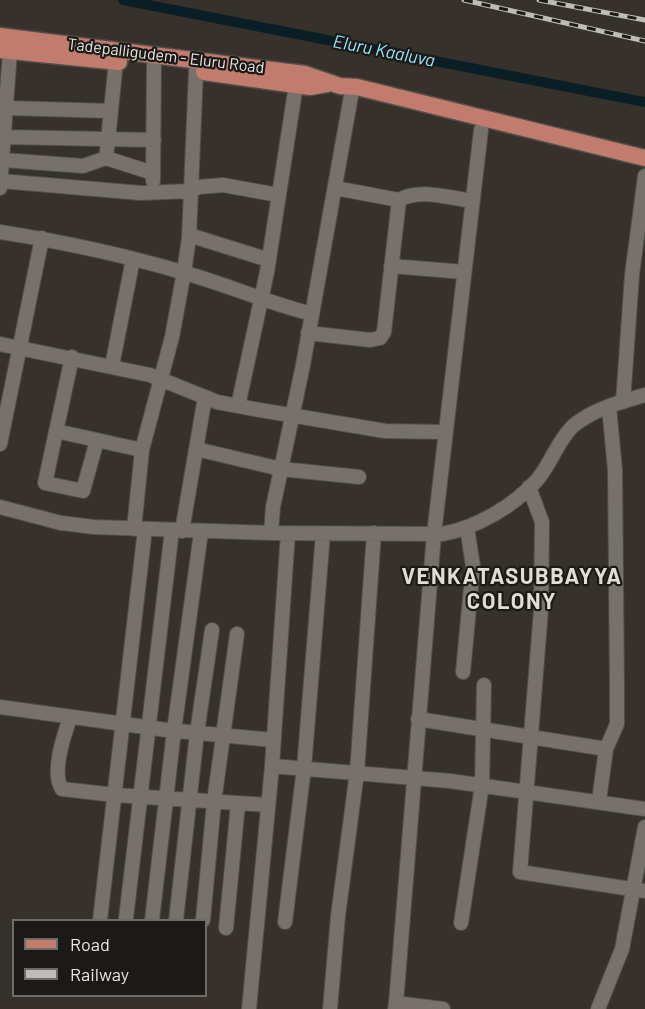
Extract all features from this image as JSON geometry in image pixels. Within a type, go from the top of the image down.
[{"type":"main road","name":"Tadepalligudem - Eluru Road","points":[[0,36],[275,69],[481,130],[645,170]]},
{"type":"main road","name":"Tadepalligudem - Eluru Road","points":[[5,50],[154,65],[310,87],[357,87],[645,158]]},
{"type":"street","points":[[5,50],[7,108],[1,186],[141,193],[190,191],[199,187],[223,185],[278,195]]},
{"type":"street","points":[[106,158],[116,61]]},
{"type":"street","points":[[153,192],[154,65]]},
{"type":"street","points":[[100,919],[123,725],[140,529],[142,450],[149,414],[162,380],[184,272],[189,235],[196,71]]},
{"type":"street","points":[[238,406],[262,300],[296,85]]},
{"type":"street","points":[[271,533],[273,507],[335,188],[336,86]]},
{"type":"street","points":[[7,108],[111,111]]},
{"type":"street","points":[[443,1009],[395,1006],[434,534],[481,130]]},
{"type":"street","points":[[4,137],[108,141],[154,140]]},
{"type":"street","points":[[3,160],[83,165],[106,158],[153,172]]},
{"type":"street","points":[[623,402],[632,275],[645,176]]},
{"type":"street","points":[[335,188],[399,200],[406,195],[421,194],[472,201]]},
{"type":"street","points":[[308,333],[370,340],[380,338],[384,332],[399,200]]},
{"type":"street","points":[[0,232],[91,247],[184,272],[262,300],[312,314]]},
{"type":"street","points":[[189,235],[269,260]]},
{"type":"street","points":[[0,444],[42,238]]},
{"type":"street","points":[[112,366],[133,259]]},
{"type":"street","points":[[391,266],[464,272]]},
{"type":"street","points":[[0,344],[112,366],[238,406],[385,431],[445,432]]},
{"type":"street","points":[[72,357],[45,483],[83,491],[97,441]]},
{"type":"street","points":[[0,507],[61,523],[140,529],[201,532],[434,534],[466,528],[495,513],[537,480],[571,428],[586,417],[645,395]]},
{"type":"street","points":[[126,918],[147,728],[177,531],[196,449],[205,397]]},
{"type":"street","points":[[599,801],[606,749],[616,724],[617,689],[615,470],[609,407]]},
{"type":"street","points":[[56,431],[142,450]]},
{"type":"street","points":[[196,449],[281,469],[359,477]]},
{"type":"street","points":[[529,487],[542,522],[541,610],[520,872],[639,889]]},
{"type":"street","points":[[463,672],[473,566],[466,528]]},
{"type":"street","points":[[152,919],[174,731],[201,532]]},
{"type":"street","points":[[249,1009],[272,766],[288,533]]},
{"type":"street","points":[[330,1009],[338,916],[357,772],[374,533]]},
{"type":"street","points":[[285,922],[304,768],[323,534]]},
{"type":"street","points":[[176,919],[197,733],[212,630]]},
{"type":"street","points":[[203,919],[214,802],[237,634]]},
{"type":"street","points":[[461,923],[482,785],[484,685]]},
{"type":"street","points":[[0,707],[147,728],[273,740]]},
{"type":"street","points":[[70,718],[61,745],[59,786],[70,791],[268,805]]},
{"type":"street","points":[[418,719],[606,749]]},
{"type":"street","points":[[272,766],[413,777],[526,790],[645,809]]},
{"type":"street","points":[[226,928],[238,804]]},
{"type":"street","points":[[598,1009],[622,949],[639,889],[645,827]]},
{"type":"waterway","name":"Eluru Kaaluva","points":[[123,0],[645,102]]},
{"type":"railway","points":[[464,0],[645,41]]},
{"type":"railway","points":[[539,0],[645,20]]},
{"type":"district","name":"VENKATASUBBAYYA COLONY","points":[[512,590]]}]
